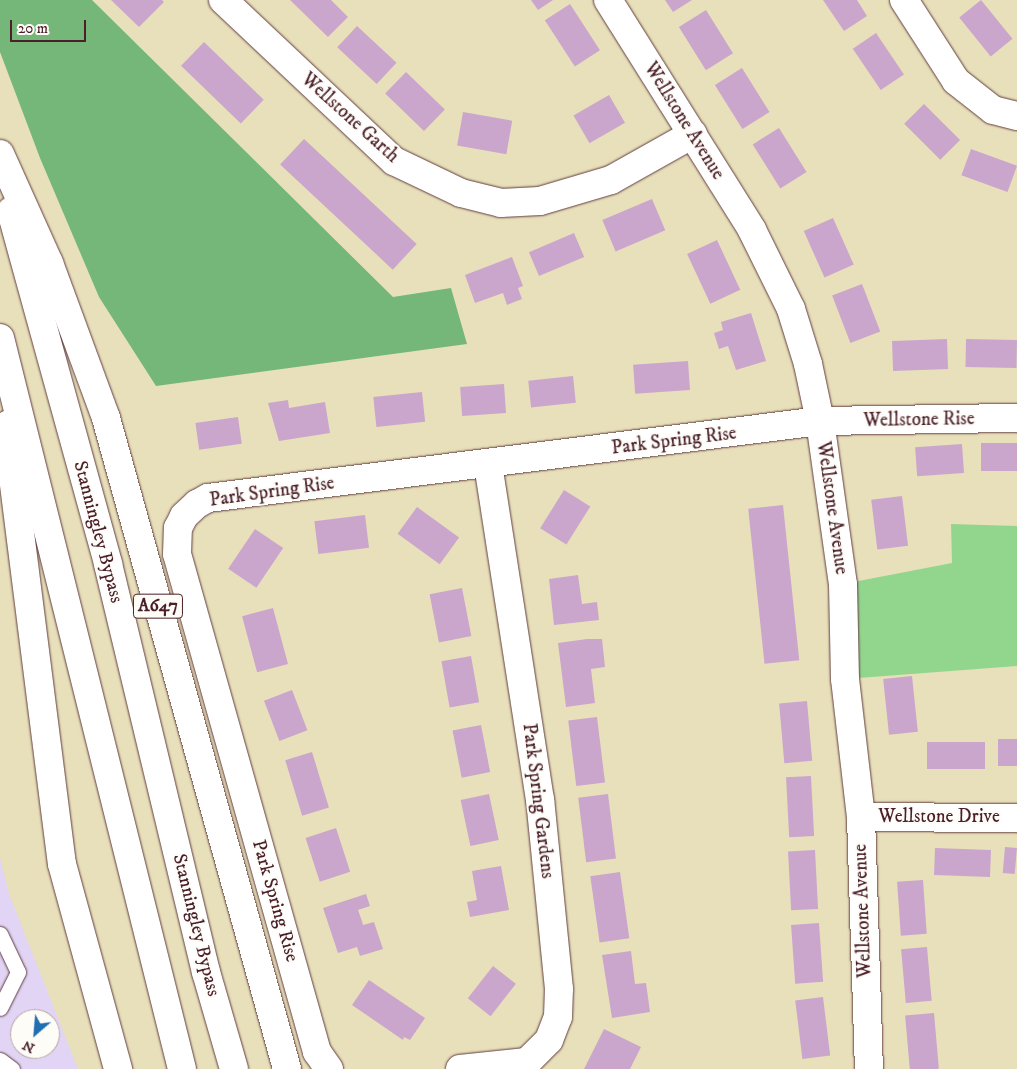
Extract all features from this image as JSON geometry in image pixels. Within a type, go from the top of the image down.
[{"type":"main road","name":"Wellstone Garth","points":[[223,0],[394,161],[461,193],[500,203],[540,201],[611,180],[693,134]]},
{"type":"main road","name":"Wellstone Avenue","points":[[608,0],[752,230],[791,309],[808,364],[820,422],[843,584],[845,679],[861,817],[869,1069]]},
{"type":"main road","points":[[904,0],[956,81],[993,110],[1017,116]]},
{"type":"main road","name":"A647","points":[[0,154],[50,263],[106,418],[287,1069]]},
{"type":"main road","name":"Stanningley Bypass","points":[[0,171],[108,564],[206,972],[234,1069]]},
{"type":"main road","points":[[2,345],[12,469],[62,864],[118,1069]]},
{"type":"main road","points":[[2,345],[182,1069]]},
{"type":"main road","name":"Wellstone Rise","points":[[820,422],[1017,418]]},
{"type":"main road","name":"Park Spring Rise","points":[[329,1069],[317,1052],[180,564],[176,542],[178,528],[184,516],[208,498],[820,422]]},
{"type":"main road","name":"Park Spring Gardens","points":[[460,1069],[527,1062],[549,1040],[558,1017],[559,989],[540,800],[488,464]]},
{"type":"main road","name":"Wellstone Drive","points":[[861,817],[1017,818]]},
{"type":"lane","points":[[0,934],[18,972],[0,1008]]},
{"type":"lane","points":[[0,950],[6,970],[0,990]]},
{"type":"lane","points":[[0,1060],[12,1069]]},
{"type":"shaded area","points":[[0,858],[9,894],[54,1009],[10,1009],[10,1059],[60,1059],[60,1023],[78,1069],[0,1069]]},
{"type":"green space","points":[[0,0],[92,0],[393,297],[451,288],[467,344],[156,386],[99,297],[40,158],[0,52]]},
{"type":"green space","points":[[951,524],[1017,526],[1017,666],[845,679],[843,584],[952,563]]},
{"type":"building","points":[[111,0],[162,0],[164,2],[139,27]]},
{"type":"building","points":[[290,0],[331,0],[348,17],[328,37]]},
{"type":"building","points":[[531,0],[553,0],[538,10]]},
{"type":"building","points":[[665,0],[692,0],[673,12]]},
{"type":"building","points":[[823,0],[857,0],[867,16],[844,31]]},
{"type":"building","points":[[981,0],[1012,39],[991,56],[959,18]]},
{"type":"building","points":[[570,4],[600,50],[575,66],[545,20]]},
{"type":"building","points":[[706,10],[733,53],[706,70],[679,27]]},
{"type":"building","points":[[357,26],[396,63],[377,84],[337,47]]},
{"type":"building","points":[[876,33],[904,74],[881,90],[853,49]]},
{"type":"building","points":[[204,42],[264,100],[241,123],[181,66]]},
{"type":"building","points":[[742,68],[770,112],[742,129],[715,85]]},
{"type":"building","points":[[406,72],[445,110],[424,131],[385,94]]},
{"type":"building","points":[[609,95],[625,123],[589,143],[573,116]]},
{"type":"building","points":[[924,104],[960,140],[940,160],[904,124]]},
{"type":"building","points":[[463,112],[512,121],[506,154],[457,145]]},
{"type":"building","points":[[779,128],[807,172],[780,189],[753,144]]},
{"type":"building","points":[[304,139],[417,244],[393,270],[280,165]]},
{"type":"building","points":[[971,149],[1017,166],[1007,192],[961,175]]},
{"type":"building","points":[[652,199],[665,230],[616,251],[602,220]]},
{"type":"building","points":[[833,218],[854,265],[825,278],[804,231]]},
{"type":"building","points":[[574,233],[584,257],[539,276],[529,252]]},
{"type":"building","points":[[717,240],[740,290],[710,304],[687,254]]},
{"type":"building","points":[[512,257],[523,286],[518,288],[522,299],[507,305],[503,293],[475,303],[465,275]]},
{"type":"building","points":[[862,284],[880,332],[850,343],[832,295]]},
{"type":"building","points":[[751,313],[766,361],[736,370],[728,346],[719,349],[714,333],[723,330],[721,322]]},
{"type":"building","points":[[947,339],[948,369],[893,371],[892,341]]},
{"type":"building","points":[[966,339],[1017,340],[1017,368],[966,367]]},
{"type":"building","points":[[688,361],[690,390],[635,394],[633,365]]},
{"type":"building","points":[[573,376],[576,403],[531,408],[528,381]]},
{"type":"building","points":[[504,384],[506,413],[462,416],[460,387]]},
{"type":"building","points":[[422,392],[425,422],[376,427],[373,397]]},
{"type":"building","points":[[288,400],[289,408],[325,402],[330,433],[279,441],[268,403]]},
{"type":"building","points":[[238,417],[242,444],[199,450],[195,423]]},
{"type":"building","points":[[981,443],[1017,443],[1017,471],[981,471]]},
{"type":"building","points":[[962,444],[964,473],[917,476],[915,447]]},
{"type":"building","points":[[564,490],[590,506],[566,545],[540,528]]},
{"type":"building","points":[[902,496],[908,546],[877,549],[871,500]]},
{"type":"building","points":[[783,505],[799,660],[764,664],[748,509]]},
{"type":"building","points":[[417,507],[459,538],[440,564],[398,534]]},
{"type":"building","points":[[365,515],[369,548],[318,554],[314,521]]},
{"type":"building","points":[[255,529],[283,548],[256,588],[228,569]]},
{"type":"building","points":[[578,575],[582,604],[597,602],[599,620],[554,625],[549,579]]},
{"type":"building","points":[[462,588],[471,636],[439,642],[430,594]]},
{"type":"building","points":[[273,608],[288,664],[257,672],[242,616]]},
{"type":"building","points":[[602,639],[605,667],[591,669],[595,703],[566,707],[558,643]]},
{"type":"building","points":[[471,656],[479,702],[450,707],[441,661]]},
{"type":"building","points":[[912,676],[918,732],[889,735],[883,679]]},
{"type":"building","points":[[292,690],[307,730],[279,741],[264,701]]},
{"type":"building","points":[[807,701],[812,761],[784,763],[779,703]]},
{"type":"building","points":[[597,717],[605,783],[576,786],[568,721]]},
{"type":"building","points":[[481,725],[490,772],[462,778],[453,731]]},
{"type":"building","points":[[998,739],[1017,739],[1017,766],[998,766]]},
{"type":"building","points":[[927,742],[985,742],[985,769],[927,769]]},
{"type":"building","points":[[312,752],[329,807],[302,816],[285,760]]},
{"type":"building","points":[[811,776],[814,836],[789,837],[786,777]]},
{"type":"building","points":[[489,794],[499,840],[470,846],[461,800]]},
{"type":"building","points":[[608,794],[616,859],[586,862],[578,798]]},
{"type":"building","points":[[336,828],[350,872],[320,882],[306,838]]},
{"type":"building","points":[[1005,847],[1017,848],[1015,874],[1003,873]]},
{"type":"building","points":[[935,848],[991,850],[990,877],[934,875]]},
{"type":"building","points":[[815,850],[818,909],[791,910],[788,851]]},
{"type":"building","points":[[501,866],[509,910],[470,917],[467,902],[477,900],[472,871]]},
{"type":"building","points":[[620,872],[629,938],[600,943],[590,876]]},
{"type":"building","points":[[923,880],[927,934],[901,936],[897,882]]},
{"type":"building","points":[[366,894],[370,906],[358,910],[363,925],[374,922],[383,949],[360,956],[357,947],[338,953],[323,908]]},
{"type":"building","points":[[819,923],[823,982],[795,984],[791,925]]},
{"type":"building","points":[[927,947],[932,1001],[906,1003],[901,949]]},
{"type":"building","points":[[631,951],[635,984],[646,983],[650,1012],[612,1018],[602,955]]},
{"type":"building","points":[[493,966],[516,984],[491,1016],[468,998]]},
{"type":"building","points":[[369,980],[425,1018],[410,1040],[404,1037],[403,1040],[352,1005]]},
{"type":"building","points":[[823,997],[830,1056],[802,1059],[795,1000]]},
{"type":"building","points":[[934,1013],[939,1069],[910,1069],[905,1016]]},
{"type":"building","points":[[604,1029],[641,1047],[630,1069],[584,1069]]}]
